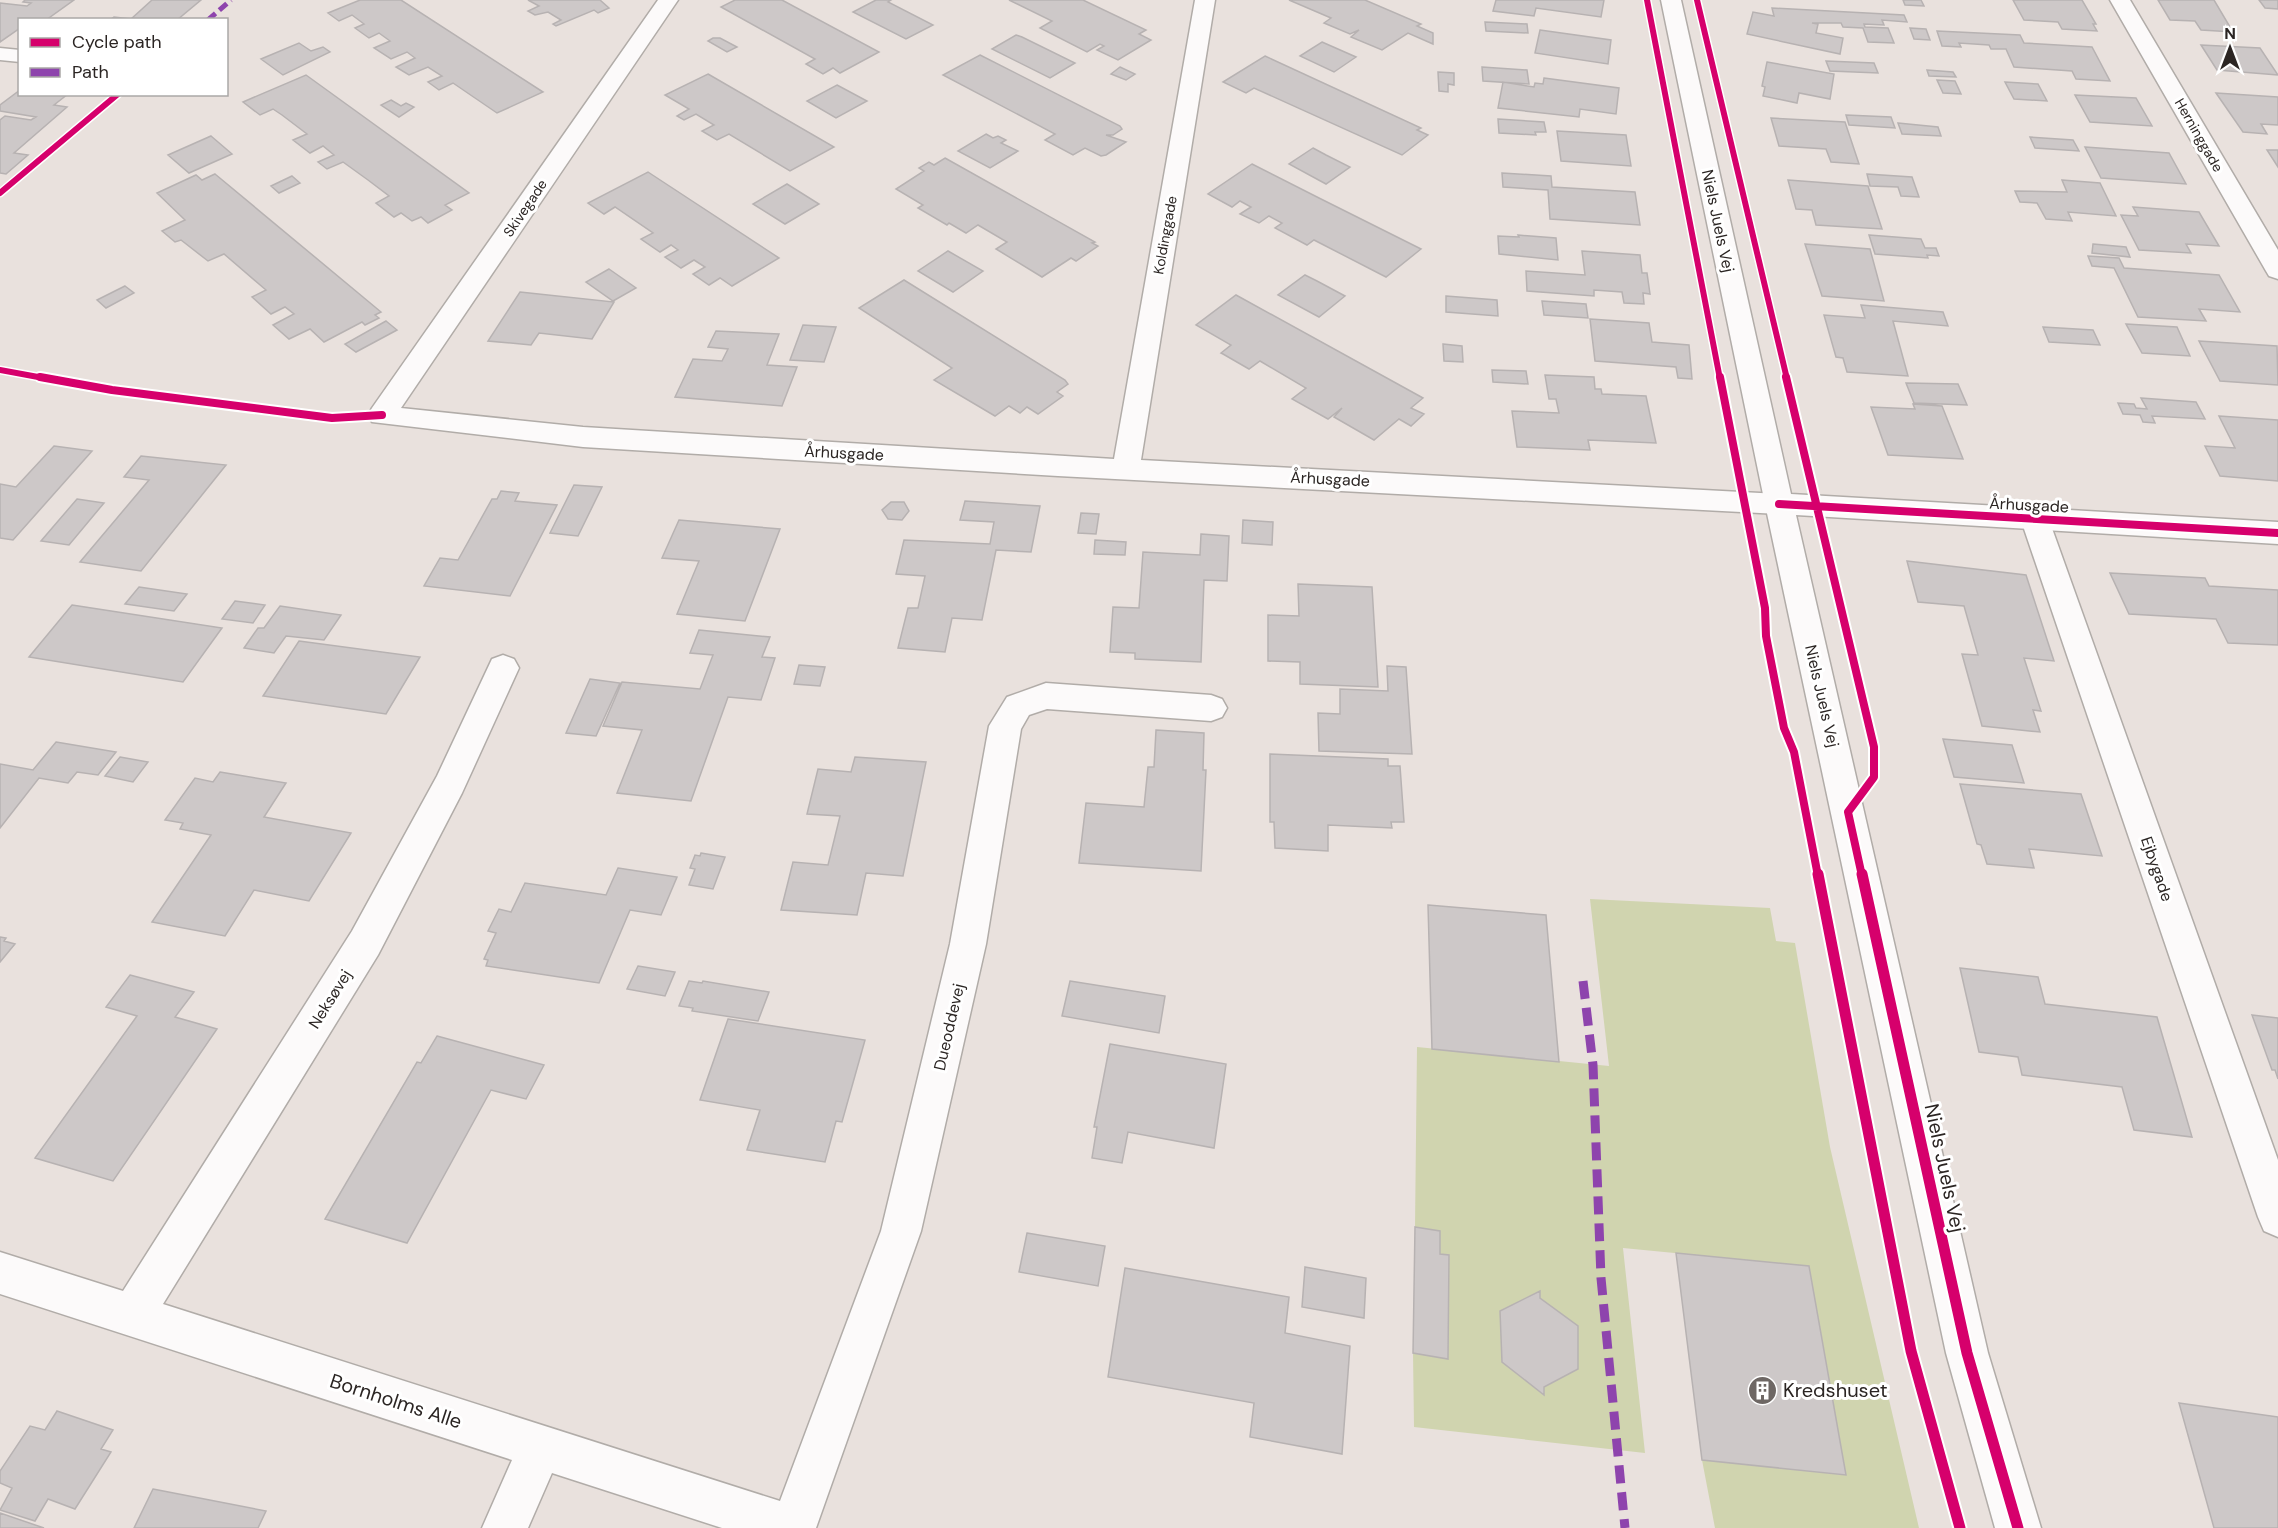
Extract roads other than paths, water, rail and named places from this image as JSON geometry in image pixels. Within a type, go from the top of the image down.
[{"type":"street","name":"Skivegade","points":[[382,415],[668,0]]},
{"type":"street","name":"Koldinggade","points":[[1126,469],[1205,0]]},
{"type":"street","name":"Niels Juels Vej","points":[[1671,0],[1779,504],[1967,1353],[2018,1528]]},
{"type":"street","name":"Herninggade","points":[[2120,0],[2278,271]]},
{"type":"street","points":[[0,54],[18,56]]},
{"type":"street","name":"Århusgade","points":[[382,415],[583,437],[2278,533]]},
{"type":"street","name":"Ejbygade","points":[[2035,520],[2278,1217]]},
{"type":"street","name":"Neksøvej","points":[[132,1316],[365,943],[450,783],[503,668]]},
{"type":"street","name":"Dueoddevej","points":[[793,1528],[901,1231],[968,944],[1005,726],[1018,706],[1046,696],[1210,708]]},
{"type":"street","name":"Bornholms Alle","points":[[0,1273],[793,1528]]},
{"type":"street","points":[[505,1528],[541,1448]]},
{"type":"place","name":"Kredshuset","points":[[1762,1390]]}]
